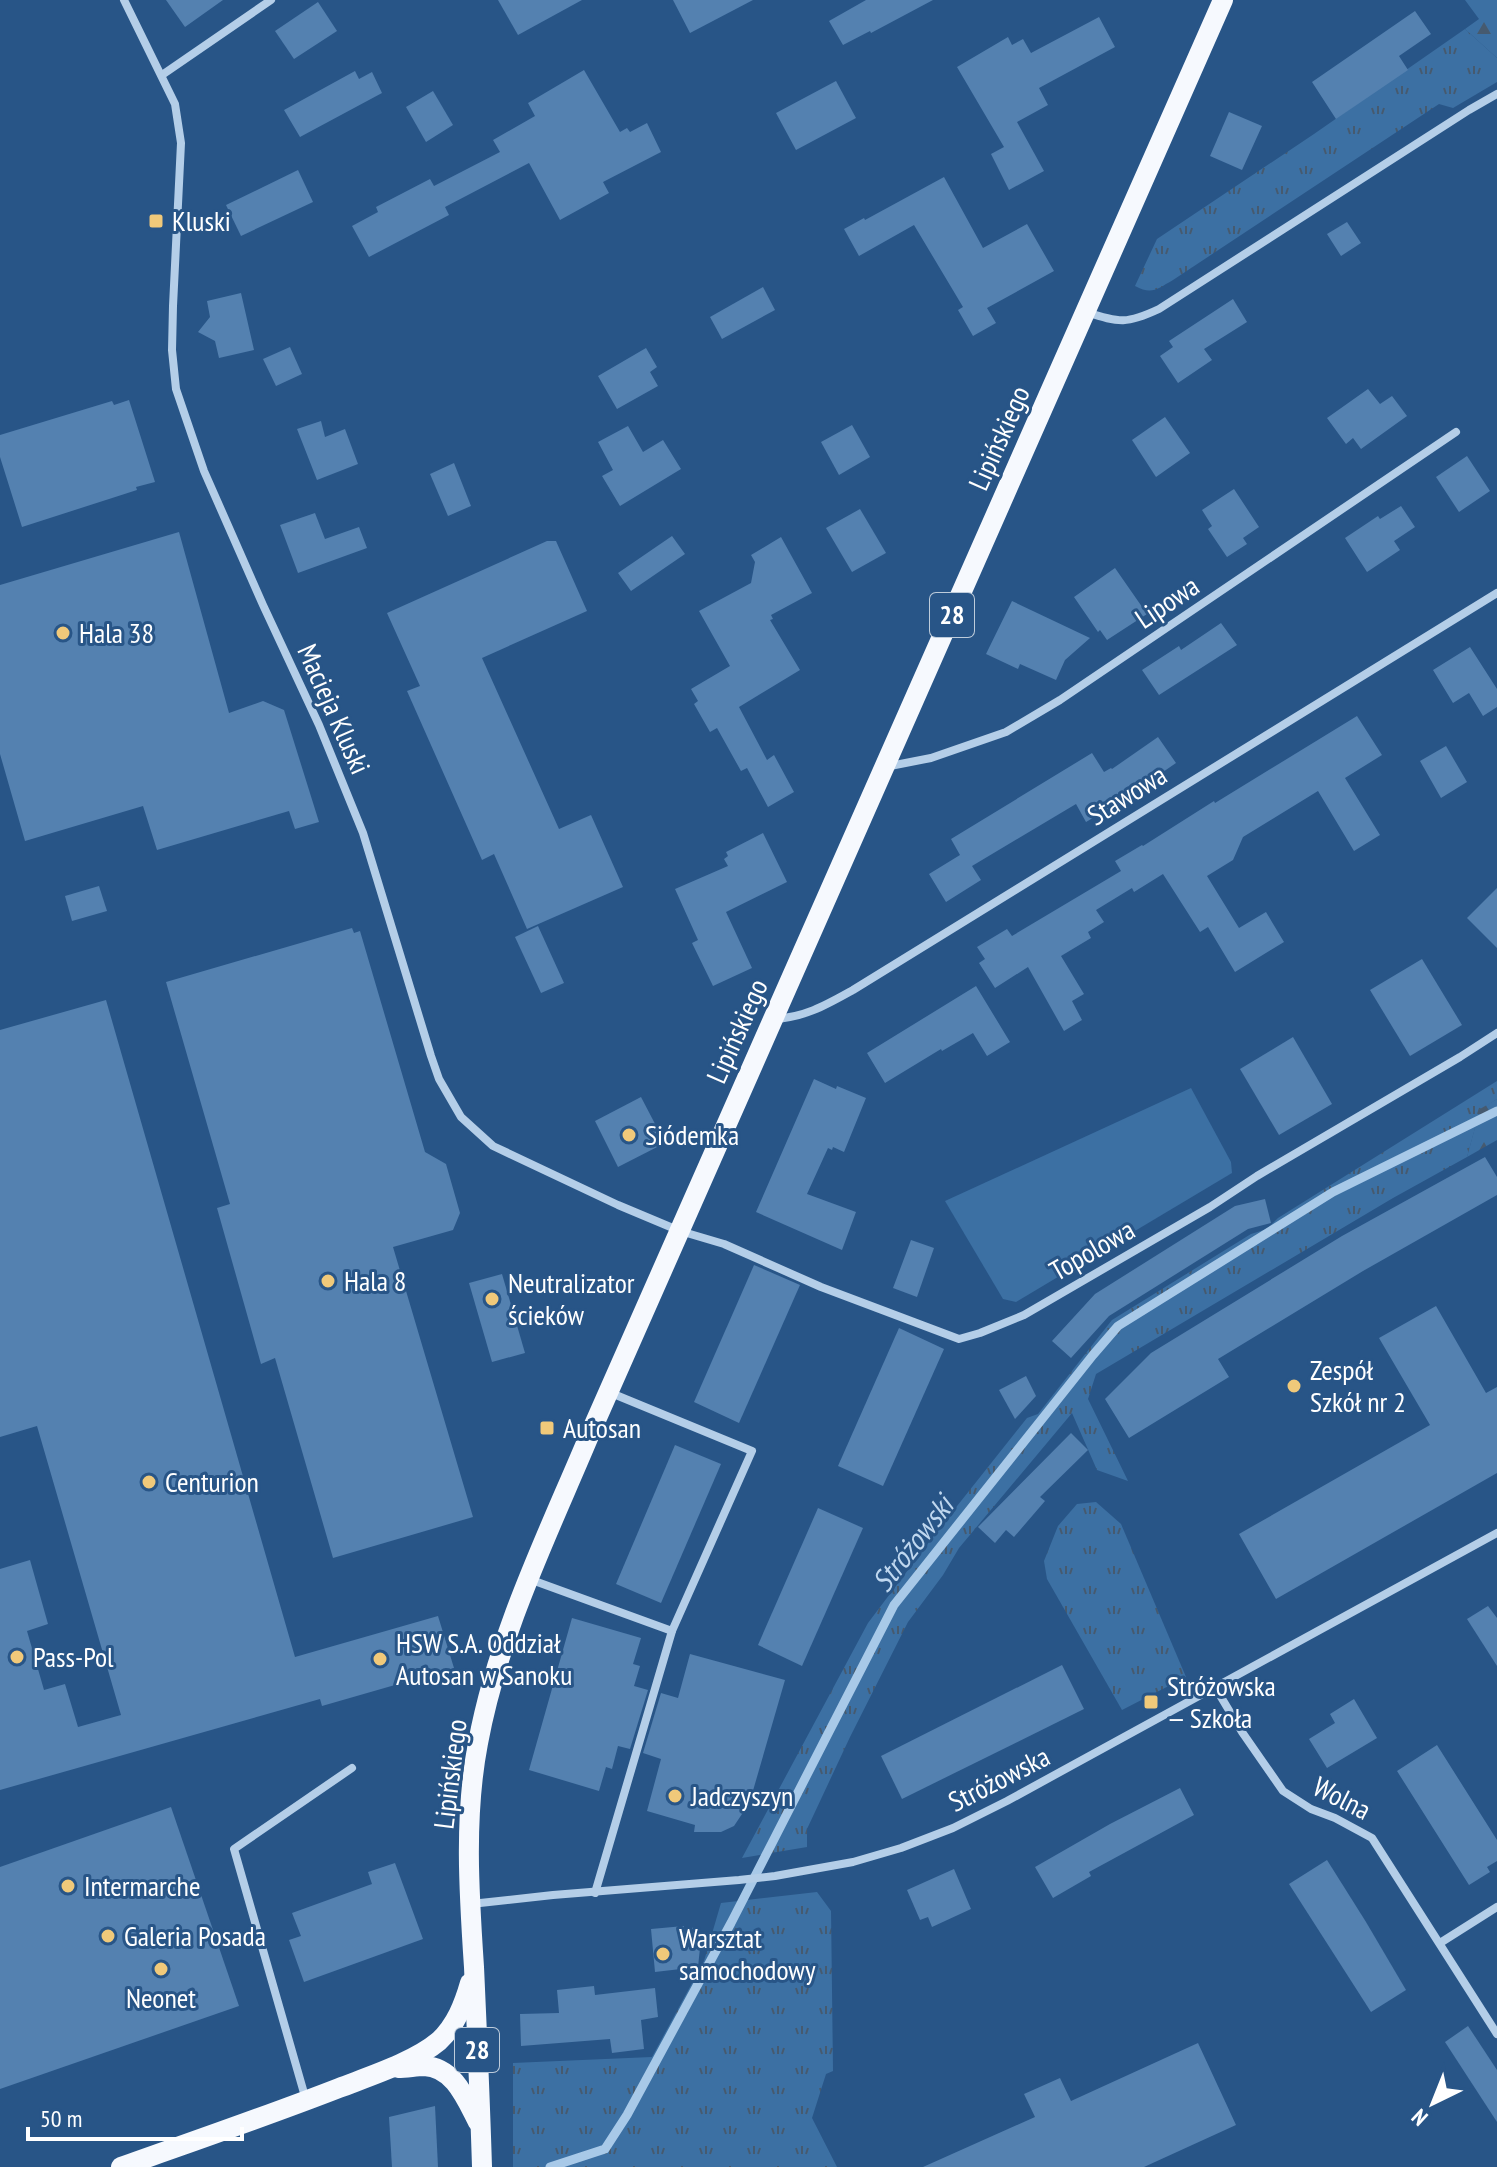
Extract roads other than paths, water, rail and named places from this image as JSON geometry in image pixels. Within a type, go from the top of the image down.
[{"type":"main road","name":"Lipińskiego","points":[[481,2148],[470,1904],[470,1803],[477,1744],[508,1630],[609,1392],[1223,0]]},
{"type":"main road","name":"28","points":[[121,2167],[387,2070],[438,2041],[453,2024],[464,2004],[474,1971]]},
{"type":"main road","points":[[387,2070],[425,2066],[439,2069],[453,2079],[464,2094],[481,2148]]},
{"type":"street","name":"Macieja Kluski","points":[[124,0],[175,104],[181,143],[172,350],[176,389],[204,471],[319,725],[363,833],[439,1079],[461,1117],[493,1146],[598,1197],[680,1231]]},
{"type":"street","points":[[162,75],[271,0]]},
{"type":"street","points":[[1085,312],[1117,322],[1138,319],[1159,309],[1497,94]]},
{"type":"street","name":"Lipowa","points":[[884,768],[931,758],[1006,732],[1060,700],[1456,432]]},
{"type":"street","name":"Stawowa","points":[[773,1019],[792,1018],[818,1010],[853,990],[1497,593]]},
{"type":"street","name":"Topolowa","points":[[680,1231],[724,1244],[821,1287],[959,1339],[1024,1315],[1210,1207],[1497,1033]]},
{"type":"street","points":[[595,1893],[672,1631],[752,1451],[609,1392]]},
{"type":"street","name":"Stróżowska","points":[[470,1904],[775,1876],[853,1862],[901,1848],[953,1828],[1045,1781],[1497,1533]]},
{"type":"street","points":[[528,1579],[672,1631]]},
{"type":"street","name":"Wolna","points":[[1215,1687],[1283,1791],[1311,1809],[1372,1838],[1497,2034]]},
{"type":"street","points":[[306,2101],[234,1849],[352,1768]]},
{"type":"street","points":[[1440,1943],[1497,1907]]},
{"type":"waterway","name":"Stróżowski","points":[[550,2167],[605,2149],[627,2115],[731,1923],[894,1605],[1118,1326],[1333,1192],[1497,1111]]},
{"type":"place","name":"Kluski","points":[[156,221]]},
{"type":"place","name":"Hala 38","points":[[63,633]]},
{"type":"place","name":"Siódemka","points":[[629,1135]]},
{"type":"place","name":"Hala 8","points":[[328,1281]]},
{"type":"place","name":"Neutralizator ścieków","points":[[492,1299]]},
{"type":"place","name":"Zespół Szkół nr 2","points":[[1294,1386]]},
{"type":"place","name":"Autosan","points":[[547,1428]]},
{"type":"place","name":"Centurion","points":[[149,1482]]},
{"type":"place","name":"Pass-Pol","points":[[17,1657]]},
{"type":"place","name":"HSW S.A. Oddział Autosan w Sanoku","points":[[380,1659]]},
{"type":"place","name":"Stróżowska — Szkoła","points":[[1151,1702]]},
{"type":"place","name":"Jadczyszyn","points":[[675,1796]]},
{"type":"place","name":"Intermarche","points":[[68,1886]]},
{"type":"place","name":"Galeria Posada","points":[[108,1936]]},
{"type":"place","name":"Warsztat samochodowy","points":[[663,1954]]},
{"type":"place","name":"Neonet","points":[[161,1969]]}]
